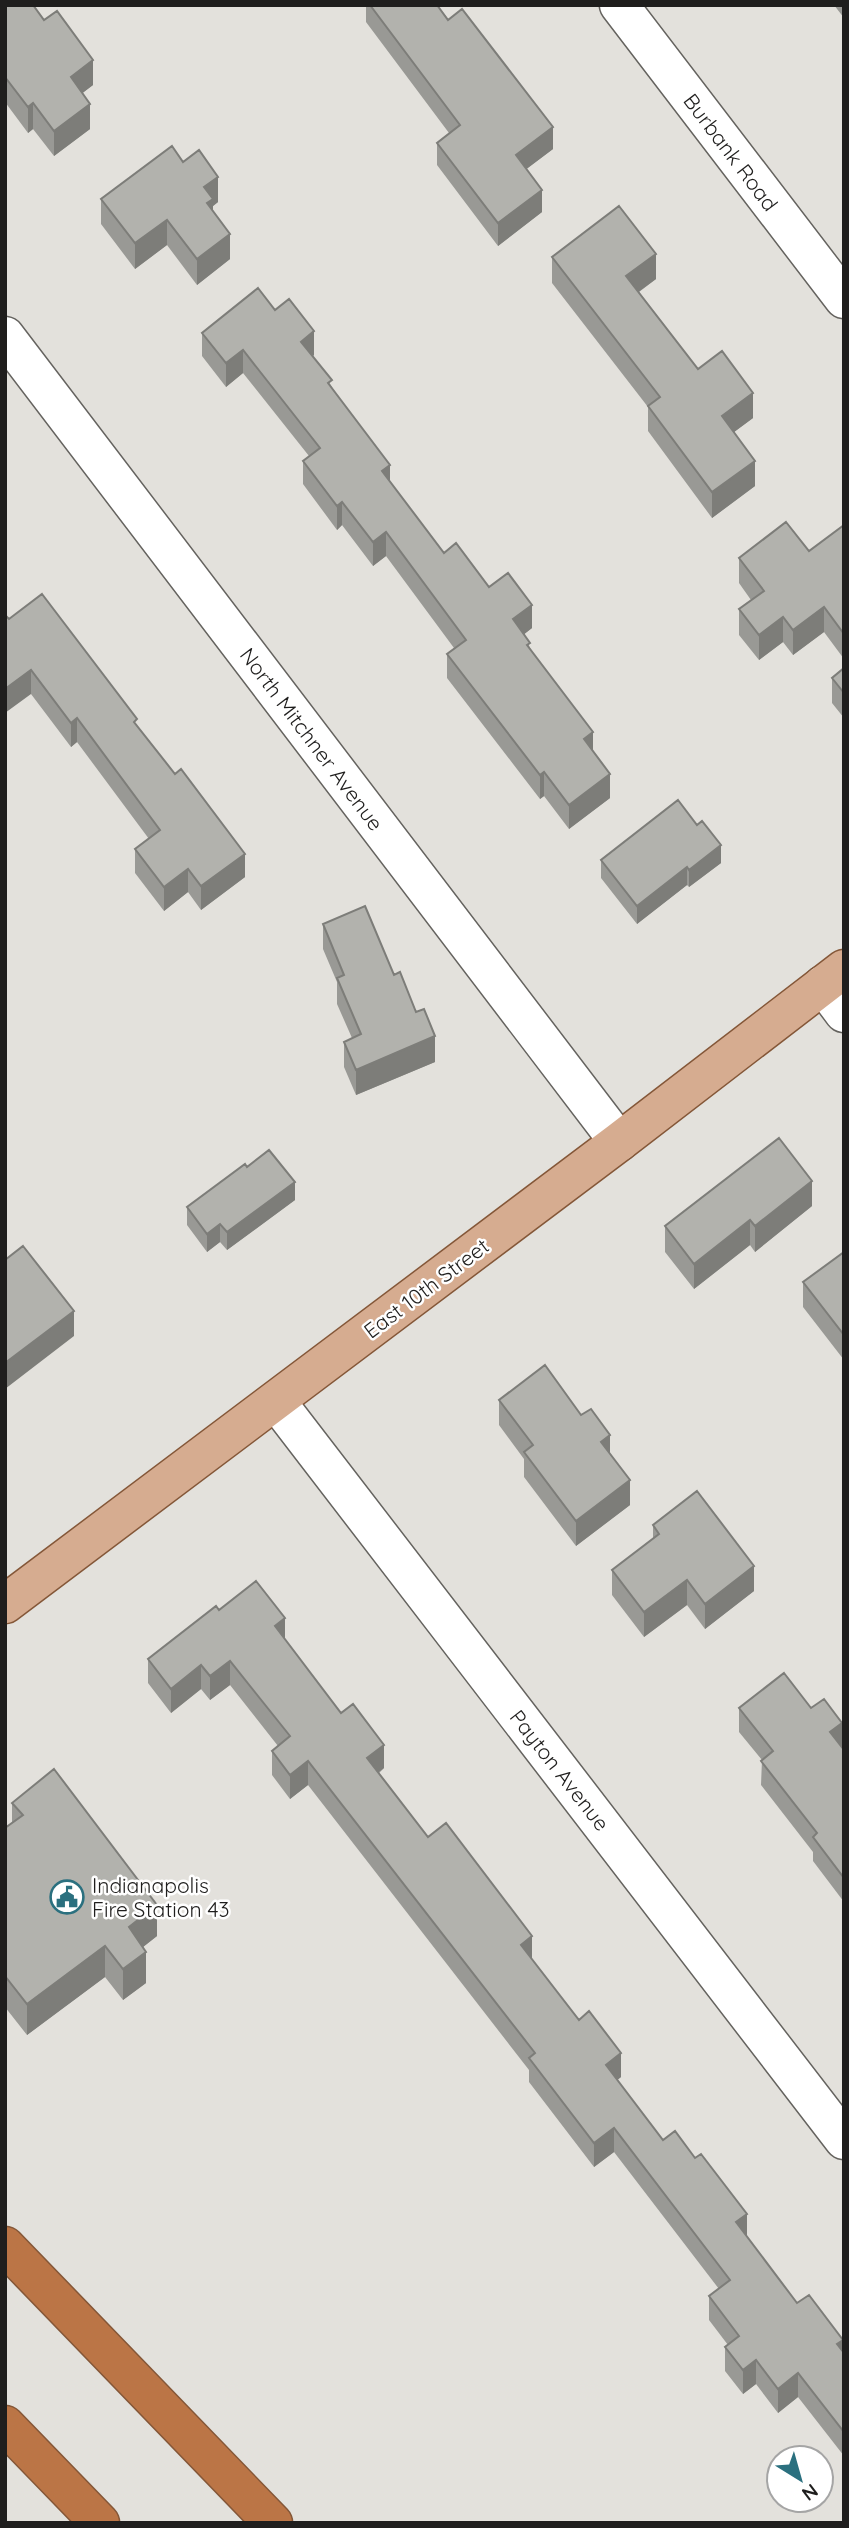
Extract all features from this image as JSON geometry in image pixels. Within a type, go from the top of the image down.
[{"type":"highway","points":[[5,2246],[273,2523]]},
{"type":"highway","points":[[5,2425],[100,2523]]},
{"type":"main road","name":"East 10th Street","points":[[5,1604],[619,1142],[837,989]]},
{"type":"street","name":"Burbank Road","points":[[619,5],[844,299]]},
{"type":"street","name":"North Mitchner Avenue","points":[[5,336],[619,1142]]},
{"type":"street","name":"Payton Avenue","points":[[276,1401],[844,2140]]},
{"type":"building","points":[[5,5],[33,5],[44,20],[57,11],[93,60],[71,77],[90,104],[54,131],[33,103],[28,107],[5,77]]},
{"type":"building","points":[[370,5],[437,5],[448,20],[462,9],[553,127],[516,155],[542,190],[498,223],[437,143],[460,125]]},
{"type":"building","points":[[172,146],[183,162],[199,150],[218,177],[204,187],[213,199],[207,203],[230,234],[197,259],[167,220],[135,243],[101,199]]},
{"type":"building","points":[[619,206],[656,254],[626,276],[698,369],[722,351],[753,393],[722,416],[755,461],[712,492],[648,406],[660,397],[552,257]]},
{"type":"building","points":[[258,288],[275,310],[289,299],[314,331],[301,342],[332,380],[328,383],[390,465],[382,471],[444,553],[456,543],[489,587],[508,573],[532,605],[513,619],[530,643],[527,645],[593,732],[584,739],[610,774],[569,805],[544,772],[540,775],[447,654],[466,640],[386,532],[373,542],[342,502],[337,506],[303,461],[320,448],[243,350],[226,363],[202,333]]},
{"type":"building","points":[[786,522],[809,551],[844,525],[844,634],[824,607],[793,630],[783,617],[759,635],[739,609],[764,591],[739,558]]},
{"type":"building","points":[[42,594],[137,719],[134,722],[175,774],[181,769],[245,854],[201,886],[188,869],[164,887],[135,849],[160,830],[77,718],[71,723],[31,670],[5,689],[5,615],[9,619]]},
{"type":"building","points":[[844,668],[844,693],[832,678]]},
{"type":"building","points":[[678,800],[697,825],[702,821],[721,845],[689,870],[687,867],[637,906],[601,860]]},
{"type":"building","points":[[365,906],[394,975],[400,972],[416,1012],[424,1009],[435,1036],[356,1070],[344,1042],[361,1034],[337,978],[344,975],[323,924]]},
{"type":"building","points":[[779,1138],[812,1181],[755,1226],[750,1220],[694,1264],[665,1226]]},
{"type":"building","points":[[269,1150],[295,1182],[227,1232],[220,1224],[207,1234],[187,1207],[245,1164],[247,1167]]},
{"type":"building","points":[[23,1246],[74,1311],[5,1363],[5,1260]]},
{"type":"building","points":[[844,1252],[844,1335],[803,1282]]},
{"type":"building","points":[[545,1365],[581,1415],[591,1409],[610,1435],[601,1442],[630,1480],[576,1521],[524,1452],[533,1445],[499,1400]]},
{"type":"building","points":[[697,1491],[754,1566],[705,1604],[687,1580],[644,1612],[612,1570],[659,1534],[653,1525]]},
{"type":"building","points":[[256,1581],[285,1618],[275,1626],[341,1713],[353,1704],[384,1745],[367,1758],[428,1837],[446,1823],[532,1936],[521,1945],[579,2020],[589,2011],[621,2053],[606,2065],[663,2140],[675,2131],[695,2158],[701,2154],[747,2214],[736,2222],[797,2303],[809,2295],[843,2340],[837,2344],[844,2353],[844,2432],[798,2373],[778,2389],[756,2360],[743,2370],[725,2347],[739,2336],[709,2296],[730,2280],[614,2128],[594,2143],[529,2058],[535,2053],[308,1761],[290,1775],[272,1751],[290,1736],[230,1661],[210,1676],[201,1665],[171,1689],[148,1659],[216,1606],[219,1610]]},
{"type":"building","points":[[784,1673],[811,1708],[824,1699],[842,1723],[830,1732],[844,1750],[844,1878],[813,1837],[817,1833],[761,1761],[773,1751],[739,1708]]},
{"type":"building","name":"Indianapolis Fire Station 43","points":[[54,1769],[157,1905],[129,1927],[146,1952],[123,1969],[105,1946],[27,2004],[5,1976],[5,1828],[23,1815],[12,1803]]},
{"type":"place","name":"Indianapolis Fire Station 43","points":[[67,1897]]}]
